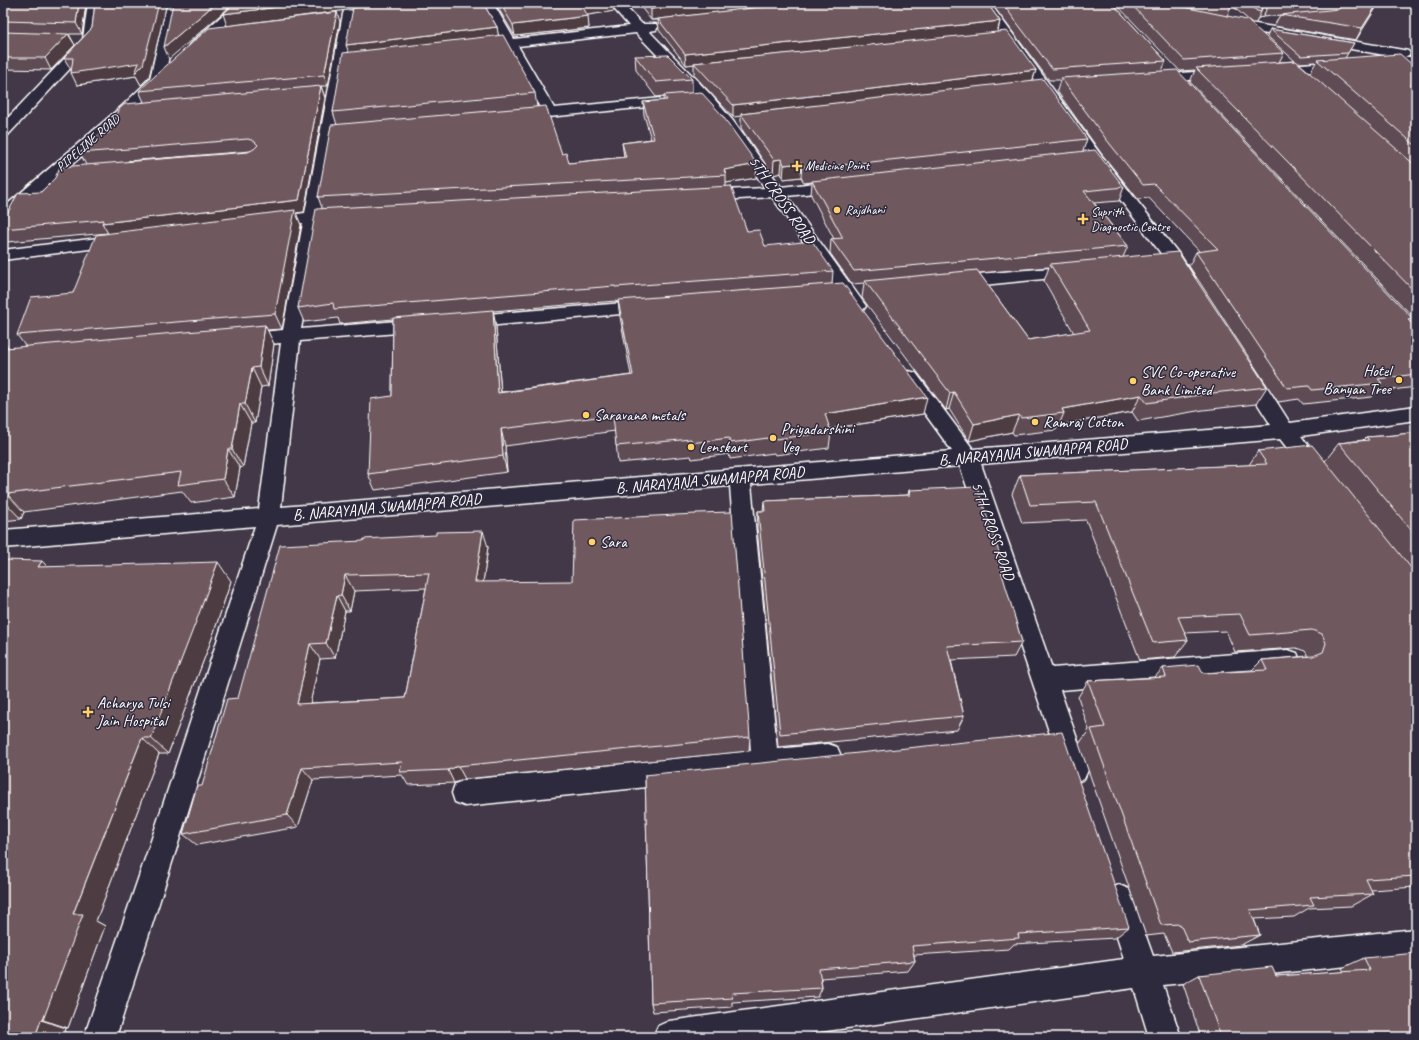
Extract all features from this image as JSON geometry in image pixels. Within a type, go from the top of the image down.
[{"type":"street","points":[[3,132],[89,40],[94,3]]},
{"type":"street","points":[[157,79],[173,3]]},
{"type":"street","points":[[187,54],[211,34],[243,3]]},
{"type":"street","points":[[487,3],[550,113]]},
{"type":"street","name":"5TH CROSS ROAD","points":[[615,3],[640,28],[689,71],[706,98],[736,123],[838,293],[870,324]]},
{"type":"street","points":[[984,3],[1001,38],[1044,86],[1087,158],[1168,263],[1192,288]]},
{"type":"street","points":[[1226,8],[1264,42]]},
{"type":"street","points":[[100,1037],[163,848],[269,516],[291,335],[312,217],[335,132],[327,92],[348,62],[349,14]]},
{"type":"street","points":[[1216,20],[1416,56]]},
{"type":"street","points":[[1245,25],[1282,20]]},
{"type":"street","points":[[463,49],[664,25]]},
{"type":"street","points":[[211,34],[234,30]]},
{"type":"street","points":[[73,39],[89,40]]},
{"type":"street","points":[[1281,58],[1304,79]]},
{"type":"street","points":[[1261,71],[1416,61]]},
{"type":"street","name":"PIPELINE ROAD","points":[[3,216],[126,110],[157,79],[175,64]]},
{"type":"street","points":[[1165,66],[1187,89]]},
{"type":"street","points":[[1137,80],[1238,73]]},
{"type":"street","points":[[1416,88],[1411,100],[1416,114]]},
{"type":"street","points":[[502,117],[706,98]]},
{"type":"street","points":[[126,110],[149,108]]},
{"type":"street","points":[[52,174],[76,172]]},
{"type":"street","points":[[690,197],[777,192],[854,184]]},
{"type":"street","points":[[257,224],[312,217],[360,215]]},
{"type":"street","points":[[3,255],[138,238]]},
{"type":"street","points":[[932,284],[1089,270]]},
{"type":"street","points":[[838,293],[870,290]]},
{"type":"street","points":[[227,341],[664,306]]},
{"type":"street","points":[[1239,360],[1285,431],[1328,486]]},
{"type":"street","name":"5TH CROSS ROAD","points":[[898,362],[968,458],[1080,785]]},
{"type":"street","name":"B. NARAYANA SWAMAPPA ROAD","points":[[3,539],[1285,431],[1416,413]]},
{"type":"street","points":[[740,477],[765,762]]},
{"type":"street","points":[[1044,680],[1296,660]]},
{"type":"street","points":[[465,793],[852,754]]},
{"type":"street","points":[[1113,882],[1165,1037]]},
{"type":"street","points":[[669,1037],[1143,972],[1416,944]]},
{"type":"building","points":[[3,3],[79,3],[76,23],[3,21]]},
{"type":"building","points":[[95,3],[159,3],[143,65],[135,73],[139,63],[71,73],[73,58],[64,58],[92,28]]},
{"type":"building","points":[[173,3],[216,3],[164,47]]},
{"type":"building","points":[[235,3],[310,3],[223,14]]},
{"type":"building","points":[[391,3],[483,3],[497,27],[346,45],[353,8]]},
{"type":"building","points":[[500,3],[589,3],[581,4],[588,16],[513,25]]},
{"type":"building","points":[[646,3],[702,3],[651,9]]},
{"type":"building","points":[[795,3],[987,3],[1000,21],[685,54],[658,19]]},
{"type":"building","points":[[1002,3],[1112,3],[1166,61],[1052,69]]},
{"type":"building","points":[[1130,3],[1164,3],[1247,20],[1284,53],[1184,60]]},
{"type":"building","points":[[1216,3],[1228,3],[1231,6]]},
{"type":"building","points":[[1247,3],[1290,3],[1268,5],[1262,7],[1261,12],[1257,11]]},
{"type":"building","points":[[1341,3],[1378,3],[1362,28],[1280,15],[1339,9]]},
{"type":"building","points":[[337,12],[324,75],[139,91],[209,28]]},
{"type":"building","points":[[1270,29],[1354,43],[1348,53],[1301,56]]},
{"type":"building","points":[[1007,31],[1036,70],[733,105],[694,63]]},
{"type":"building","points":[[3,32],[68,34],[45,58],[3,58]]},
{"type":"building","points":[[503,35],[535,93],[333,112],[343,53]]},
{"type":"building","points":[[1400,54],[1416,68],[1416,75],[1411,85],[1416,97],[1416,146],[1317,60]]},
{"type":"building","points":[[668,55],[692,79],[656,82],[635,56]]},
{"type":"building","points":[[1296,61],[1416,166],[1416,293],[1196,68]]},
{"type":"building","points":[[1177,70],[1413,319],[1408,320],[1416,328],[1416,374],[1378,379],[1382,383],[1312,390],[1309,386],[1287,388],[1196,252],[1218,249],[1154,184],[1143,185],[1106,139],[1061,78]]},
{"type":"building","points":[[1043,79],[1087,139],[805,169],[802,163],[784,165],[782,159],[774,160],[741,114]]},
{"type":"building","points":[[321,86],[299,200],[102,223],[104,220],[3,229],[3,222],[17,195],[19,193],[41,192],[55,178],[60,167],[248,152],[258,145],[254,141],[248,139],[80,153],[100,133],[109,133],[120,108],[125,104]]},
{"type":"building","points":[[701,92],[722,115],[757,164],[724,170],[726,175],[318,197],[331,125],[546,106],[562,154],[566,153],[569,163],[626,157],[622,143],[654,139],[643,102],[667,100],[664,95]]},
{"type":"building","points":[[1095,150],[1124,187],[1084,191],[1128,246],[854,271],[831,239],[843,238],[812,181]]},
{"type":"building","points":[[731,186],[747,231],[759,230],[765,246],[812,241],[833,271],[615,286],[334,309],[333,303],[298,308],[316,209]]},
{"type":"building","points":[[295,210],[275,314],[17,335],[31,297],[73,293],[96,235]]},
{"type":"building","points":[[1178,252],[1267,387],[1147,403],[1141,395],[1062,409],[1064,413],[1021,418],[1019,415],[974,424],[954,392],[950,393],[865,281],[977,270],[1028,340],[1090,330],[1050,264]]},
{"type":"building","points":[[843,283],[927,397],[825,414],[831,432],[730,443],[729,438],[691,443],[691,439],[616,446],[613,415],[501,429],[503,456],[368,474],[371,399],[392,396],[393,318],[493,310],[498,393],[633,375],[618,300]]},
{"type":"building","points":[[265,325],[259,367],[252,368],[245,404],[240,404],[232,449],[228,449],[223,479],[178,485],[181,472],[7,494],[3,501],[3,348]]},
{"type":"building","points":[[1416,432],[1416,536],[1339,443],[1369,440],[1366,437]]},
{"type":"building","points":[[1312,445],[1416,574],[1416,876],[1366,879],[1373,894],[1310,897],[1314,905],[1250,910],[1260,935],[1188,942],[1180,924],[1161,925],[1091,729],[1105,727],[1088,681],[1166,677],[1163,668],[1199,665],[1203,673],[1267,670],[1262,660],[1313,656],[1323,652],[1326,643],[1322,634],[1312,630],[1250,635],[1240,614],[1178,617],[1188,640],[1153,643],[1096,502],[1030,505],[1020,475],[1267,464],[1258,451]]},
{"type":"building","points":[[977,487],[1005,570],[1001,570],[1022,642],[947,646],[964,716],[780,734],[758,511],[765,511],[764,501],[910,495],[909,490]]},
{"type":"building","points":[[732,512],[750,737],[458,766],[448,770],[400,772],[402,762],[302,768],[287,815],[183,834],[197,786],[202,786],[227,699],[238,698],[280,545],[363,541],[364,539],[436,535],[436,532],[483,531],[475,582],[572,581],[574,520]],"holes":[[[429,573],[405,698],[297,704],[310,644],[326,643],[337,596],[341,595],[345,575]]]},
{"type":"building","points":[[3,560],[42,561],[38,567],[218,562],[151,738],[142,738],[73,914],[83,914],[43,1020],[41,1020],[35,1037],[3,1037]]},
{"type":"building","points":[[1062,732],[1129,927],[1018,934],[1019,938],[912,946],[915,961],[819,969],[822,988],[732,993],[733,998],[651,1003],[645,775]]},
{"type":"building","points":[[1416,953],[1416,1037],[1221,1037],[1199,975],[1272,967],[1276,976],[1370,970],[1364,958]]},
{"type":"place","name":"Medicine Point","points":[[797,166]]},
{"type":"place","name":"Rajdhani","points":[[837,210]]},
{"type":"place","name":"Suprith Diagnostic Centre","points":[[1083,219]]},
{"type":"place","name":"Hotel Banyan Tree","points":[[1399,380]]},
{"type":"place","name":"SVC Co-operative Bank Limited","points":[[1133,381]]},
{"type":"place","name":"Saravana metals","points":[[586,415]]},
{"type":"place","name":"Ramraj Cotton","points":[[1035,422]]},
{"type":"place","name":"Priyadarshini Veg","points":[[773,438]]},
{"type":"place","name":"Lenskart","points":[[691,447]]},
{"type":"place","name":"Sara","points":[[592,542]]},
{"type":"place","name":"Acharya Tulsi Jain Hospital","points":[[88,712]]}]
